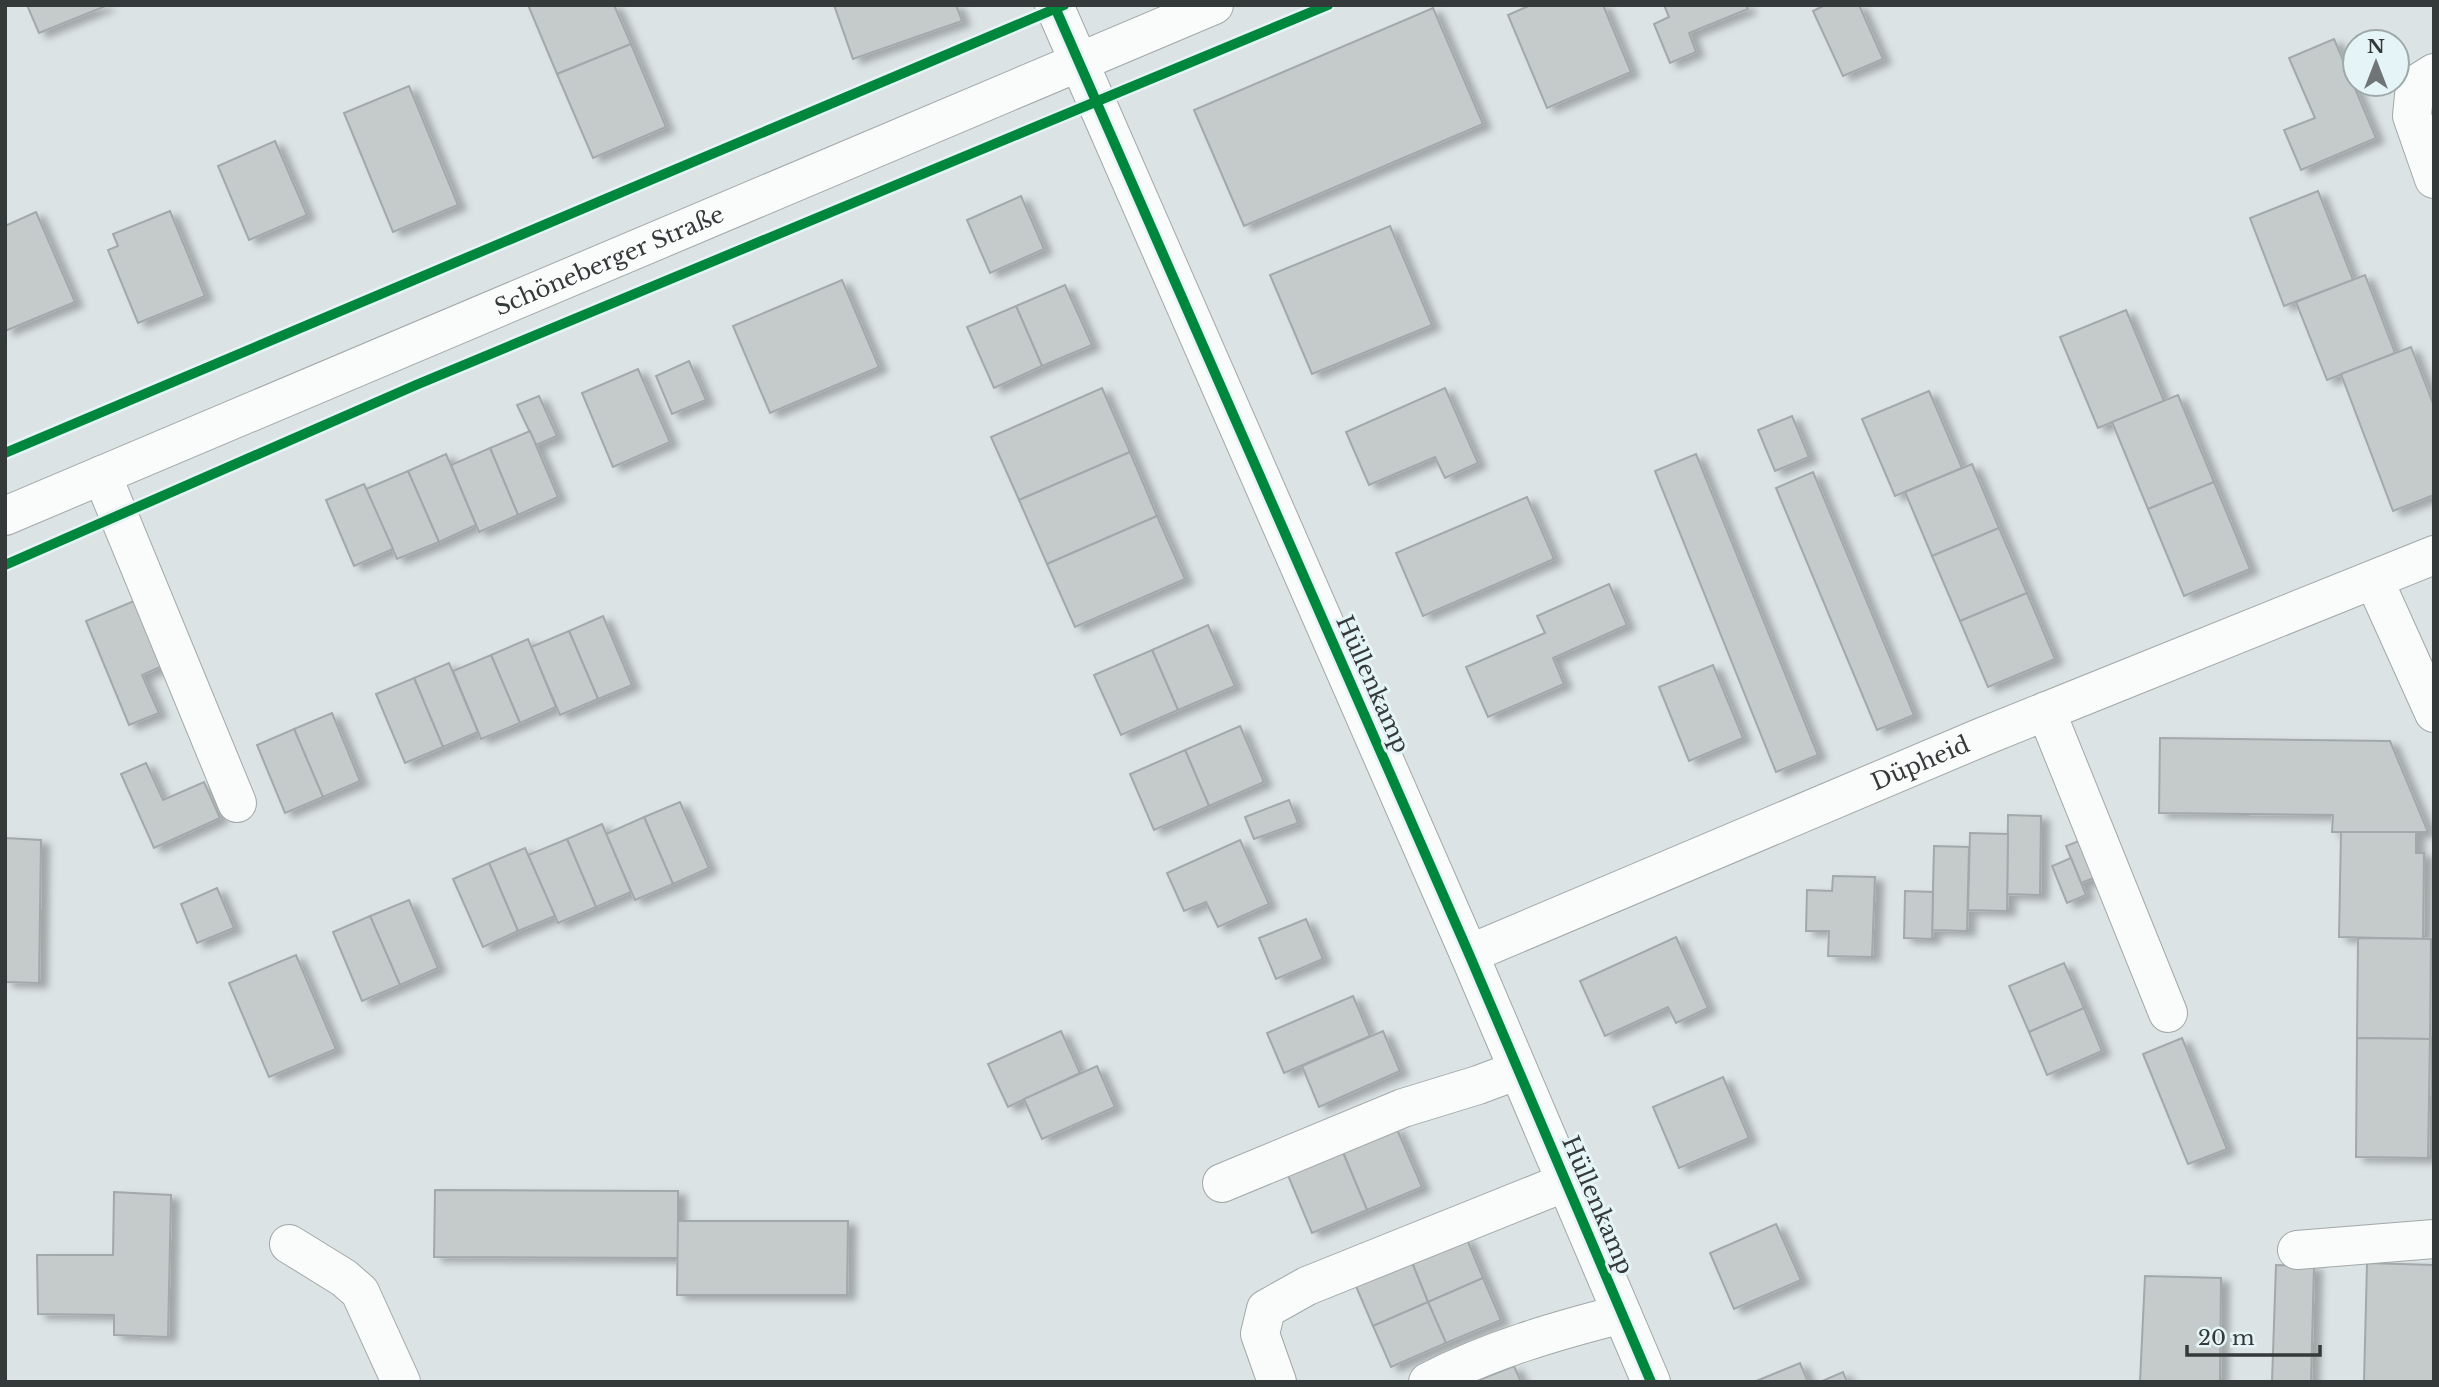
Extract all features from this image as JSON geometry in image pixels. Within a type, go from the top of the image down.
[{"type":"street","name":"Hüllenkamp","points":[[1054,5],[1469,954],[1651,1382]]},
{"type":"street","name":"Schöneberger Straße","points":[[5,516],[1214,5]]},
{"type":"street","points":[[2434,73],[2415,85],[2412,116],[2434,179]]},
{"type":"street","points":[[102,475],[237,803]]},
{"type":"street","name":"Düpheid","points":[[1469,954],[2046,711],[2434,555]]},
{"type":"street","points":[[2374,580],[2434,713]]},
{"type":"street","points":[[2046,711],[2168,1013]]},
{"type":"street","points":[[1222,1183],[1403,1108],[1518,1070]]},
{"type":"street","points":[[1277,1382],[1260,1334],[1266,1309],[1307,1286],[1566,1182]]},
{"type":"street","points":[[2297,1250],[2434,1239]]},
{"type":"street","points":[[289,1244],[344,1278],[360,1292],[401,1382]]},
{"type":"street","points":[[1428,1382],[1457,1366],[1554,1332],[1622,1314]]},
{"type":"building","points":[[27,5],[105,5],[106,6],[39,33]]},
{"type":"building","points":[[528,5],[614,5],[631,44],[557,74]]},
{"type":"building","points":[[834,5],[956,5],[962,21],[853,59]]},
{"type":"building","points":[[1531,5],[1603,5],[1631,72],[1547,108],[1508,15]]},
{"type":"building","points":[[1664,5],[1746,5],[1748,9],[1689,33],[1696,52],[1670,63],[1654,24],[1669,17]]},
{"type":"building","points":[[1825,5],[1859,5],[1883,59],[1843,76],[1813,11]]},
{"type":"building","points":[[1433,8],[1483,124],[1244,226],[1194,110]]},
{"type":"building","points":[[2334,39],[2341,56],[2341,98],[2359,98],[2376,138],[2301,170],[2284,130],[2315,118],[2289,58]]},
{"type":"building","points":[[631,44],[666,127],[593,158],[557,74]]},
{"type":"building","points":[[409,86],[458,205],[393,232],[344,113]]},
{"type":"building","points":[[275,141],[307,215],[249,240],[218,166]]},
{"type":"building","points":[[2318,191],[2353,280],[2284,306],[2250,218]]},
{"type":"building","points":[[1021,196],[1044,249],[990,273],[967,220]]},
{"type":"building","points":[[170,211],[205,296],[138,323],[108,250],[118,246],[113,234]]},
{"type":"building","points":[[36,212],[75,302],[5,331],[5,226]]},
{"type":"building","points":[[1390,226],[1432,325],[1312,374],[1270,275]]},
{"type":"building","points":[[2365,275],[2395,353],[2327,380],[2296,302]]},
{"type":"building","points":[[842,280],[879,367],[770,413],[733,326]]},
{"type":"building","points":[[1065,285],[1092,345],[1042,366],[1016,306]]},
{"type":"building","points":[[1016,306],[1042,366],[994,388],[967,327]]},
{"type":"building","points":[[2126,310],[2164,401],[2098,428],[2060,337]]},
{"type":"building","points":[[2411,347],[2434,406],[2434,495],[2393,511],[2341,374]]},
{"type":"building","points":[[689,361],[706,400],[672,414],[656,376]]},
{"type":"building","points":[[638,369],[670,442],[613,467],[582,393]]},
{"type":"building","points":[[1102,388],[1130,452],[1019,500],[991,437]]},
{"type":"building","points":[[1445,388],[1478,463],[1445,478],[1435,457],[1369,485],[1346,432]]},
{"type":"building","points":[[1929,391],[1962,468],[1895,496],[1862,419]]},
{"type":"building","points":[[2178,395],[2214,482],[2148,509],[2112,422]]},
{"type":"building","points":[[539,396],[557,436],[536,445],[517,405]]},
{"type":"building","points":[[1792,416],[1809,457],[1775,471],[1758,430]]},
{"type":"building","points":[[530,431],[558,497],[518,515],[490,448]]},
{"type":"building","points":[[490,448],[518,515],[479,532],[451,465]]},
{"type":"building","points":[[1130,452],[1157,516],[1047,564],[1019,500]]},
{"type":"building","points":[[446,454],[476,525],[439,542],[408,471]]},
{"type":"building","points":[[1696,454],[1818,755],[1776,772],[1655,471]]},
{"type":"building","points":[[1972,464],[1999,528],[1932,556],[1905,492]]},
{"type":"building","points":[[408,471],[439,542],[397,559],[366,489]]},
{"type":"building","points":[[1813,472],[1914,715],[1877,730],[1776,488]]},
{"type":"building","points":[[2214,482],[2250,569],[2184,596],[2148,509]]},
{"type":"building","points":[[364,484],[393,549],[354,566],[326,500]]},
{"type":"building","points":[[1527,497],[1554,559],[1423,616],[1396,553]]},
{"type":"building","points":[[1157,516],[1185,579],[1075,627],[1047,564]]},
{"type":"building","points":[[1999,528],[2027,593],[1960,621],[1932,556]]},
{"type":"building","points":[[1609,584],[1627,625],[1553,658],[1564,684],[1488,717],[1466,667],[1545,633],[1537,616]]},
{"type":"building","points":[[2027,593],[2055,659],[1988,687],[1960,621]]},
{"type":"building","points":[[146,596],[174,661],[142,675],[159,713],[129,725],[86,621]]},
{"type":"building","points":[[603,616],[632,685],[598,699],[569,631]]},
{"type":"building","points":[[1208,625],[1235,686],[1178,710],[1152,650]]},
{"type":"building","points":[[569,631],[598,699],[560,715],[531,647]]},
{"type":"building","points":[[528,639],[556,707],[520,723],[491,655]]},
{"type":"building","points":[[1152,650],[1178,710],[1121,735],[1094,675]]},
{"type":"building","points":[[491,655],[520,723],[481,739],[453,671]]},
{"type":"building","points":[[449,663],[478,732],[443,747],[414,678]]},
{"type":"building","points":[[1713,665],[1743,738],[1689,761],[1659,687]]},
{"type":"building","points":[[414,678],[443,747],[405,763],[376,694]]},
{"type":"building","points":[[332,713],[360,781],[323,797],[294,729]]},
{"type":"building","points":[[1240,726],[1264,782],[1209,806],[1185,750]]},
{"type":"building","points":[[294,729],[323,797],[285,813],[257,745]]},
{"type":"building","points":[[2160,738],[2390,741],[2428,832],[2332,832],[2333,815],[2159,813]]},
{"type":"building","points":[[1185,750],[1209,806],[1154,830],[1130,774]]},
{"type":"building","points":[[146,763],[163,800],[204,782],[220,818],[154,848],[121,774]]},
{"type":"building","points":[[1289,800],[1298,823],[1254,839],[1245,817]]},
{"type":"building","points":[[680,802],[709,868],[673,884],[644,817]]},
{"type":"building","points":[[2008,815],[2041,816],[2040,895],[2007,894]]},
{"type":"building","points":[[644,817],[673,884],[635,900],[606,834]]},
{"type":"building","points":[[602,824],[631,892],[596,907],[567,839]]},
{"type":"building","points":[[2341,832],[2416,832],[2416,853],[2424,853],[2423,939],[2339,937]]},
{"type":"building","points":[[1970,833],[2008,834],[2007,911],[1968,910]]},
{"type":"building","points":[[5,838],[41,840],[39,983],[5,982]]},
{"type":"building","points":[[567,839],[596,907],[558,923],[528,855]]},
{"type":"building","points":[[2084,839],[2099,876],[2081,883],[2066,846]]},
{"type":"building","points":[[1240,840],[1269,904],[1218,927],[1206,902],[1184,911],[1167,873]]},
{"type":"building","points":[[1934,846],[1969,847],[1967,931],[1932,930]]},
{"type":"building","points":[[525,848],[555,916],[518,931],[489,863]]},
{"type":"building","points":[[2071,858],[2086,895],[2067,903],[2052,866]]},
{"type":"building","points":[[489,863],[518,931],[483,947],[453,879]]},
{"type":"building","points":[[1833,876],[1875,877],[1872,957],[1828,956],[1829,931],[1806,931],[1807,890],[1832,891]]},
{"type":"building","points":[[217,888],[234,928],[197,943],[181,904]]},
{"type":"building","points":[[1905,891],[1933,892],[1932,939],[1904,938]]},
{"type":"building","points":[[409,900],[438,968],[400,985],[370,916]]},
{"type":"building","points":[[370,916],[400,985],[362,1001],[333,932]]},
{"type":"building","points":[[1306,919],[1323,959],[1276,979],[1259,938]]},
{"type":"building","points":[[1676,937],[1708,1008],[1676,1023],[1668,1007],[1605,1036],[1580,981]]},
{"type":"building","points":[[2358,938],[2431,939],[2430,1039],[2357,1038]]},
{"type":"building","points":[[296,955],[336,1049],[269,1077],[229,983]]},
{"type":"building","points":[[2064,963],[2084,1008],[2029,1032],[2009,986]]},
{"type":"building","points":[[1353,996],[1370,1036],[1284,1073],[1267,1033]]},
{"type":"building","points":[[2084,1008],[2102,1051],[2047,1075],[2029,1032]]},
{"type":"building","points":[[1061,1031],[1080,1073],[1008,1107],[988,1064]]},
{"type":"building","points":[[1383,1031],[1400,1071],[1319,1107],[1302,1066]]},
{"type":"building","points":[[2182,1038],[2227,1149],[2188,1164],[2143,1054]]},
{"type":"building","points":[[2357,1038],[2430,1039],[2428,1158],[2356,1157]]},
{"type":"building","points":[[1097,1066],[1115,1107],[1042,1139],[1024,1099]]},
{"type":"building","points":[[1723,1077],[1749,1138],[1679,1168],[1653,1107]]},
{"type":"building","points":[[1396,1127],[1422,1187],[1367,1210],[1342,1150]]},
{"type":"building","points":[[1342,1150],[1367,1210],[1312,1233],[1287,1173]]},
{"type":"building","points":[[435,1190],[678,1191],[678,1258],[434,1257]]},
{"type":"building","points":[[114,1192],[171,1195],[168,1337],[114,1335],[114,1315],[38,1314],[37,1255],[113,1255]]},
{"type":"building","points":[[678,1221],[848,1221],[847,1295],[677,1295]]},
{"type":"building","points":[[1776,1224],[1801,1280],[1734,1309],[1710,1253]]},
{"type":"building","points":[[1466,1237],[1483,1278],[1428,1302],[1411,1260]]},
{"type":"building","points":[[1411,1260],[1428,1302],[1373,1326],[1355,1284]]},
{"type":"building","points":[[2367,1263],[2434,1265],[2434,1382],[2364,1382]]},
{"type":"building","points":[[2276,1265],[2314,1266],[2311,1382],[2272,1382]]},
{"type":"building","points":[[2145,1276],[2221,1278],[2220,1382],[2140,1382]]},
{"type":"building","points":[[1483,1278],[1501,1320],[1446,1343],[1428,1302]]},
{"type":"building","points":[[1428,1302],[1446,1343],[1391,1367],[1373,1326]]},
{"type":"building","points":[[1800,1363],[1808,1382],[1754,1382]]},
{"type":"building","points":[[1514,1366],[1521,1382],[1474,1382]]},
{"type":"building","points":[[1843,1372],[1847,1382],[1820,1382]]},
{"type":"cycle path","points":[[1054,5],[1469,954],[1651,1382]]},
{"type":"cycle path","points":[[5,453],[1064,5]]},
{"type":"cycle path","points":[[5,565],[416,385],[1328,5]]}]
